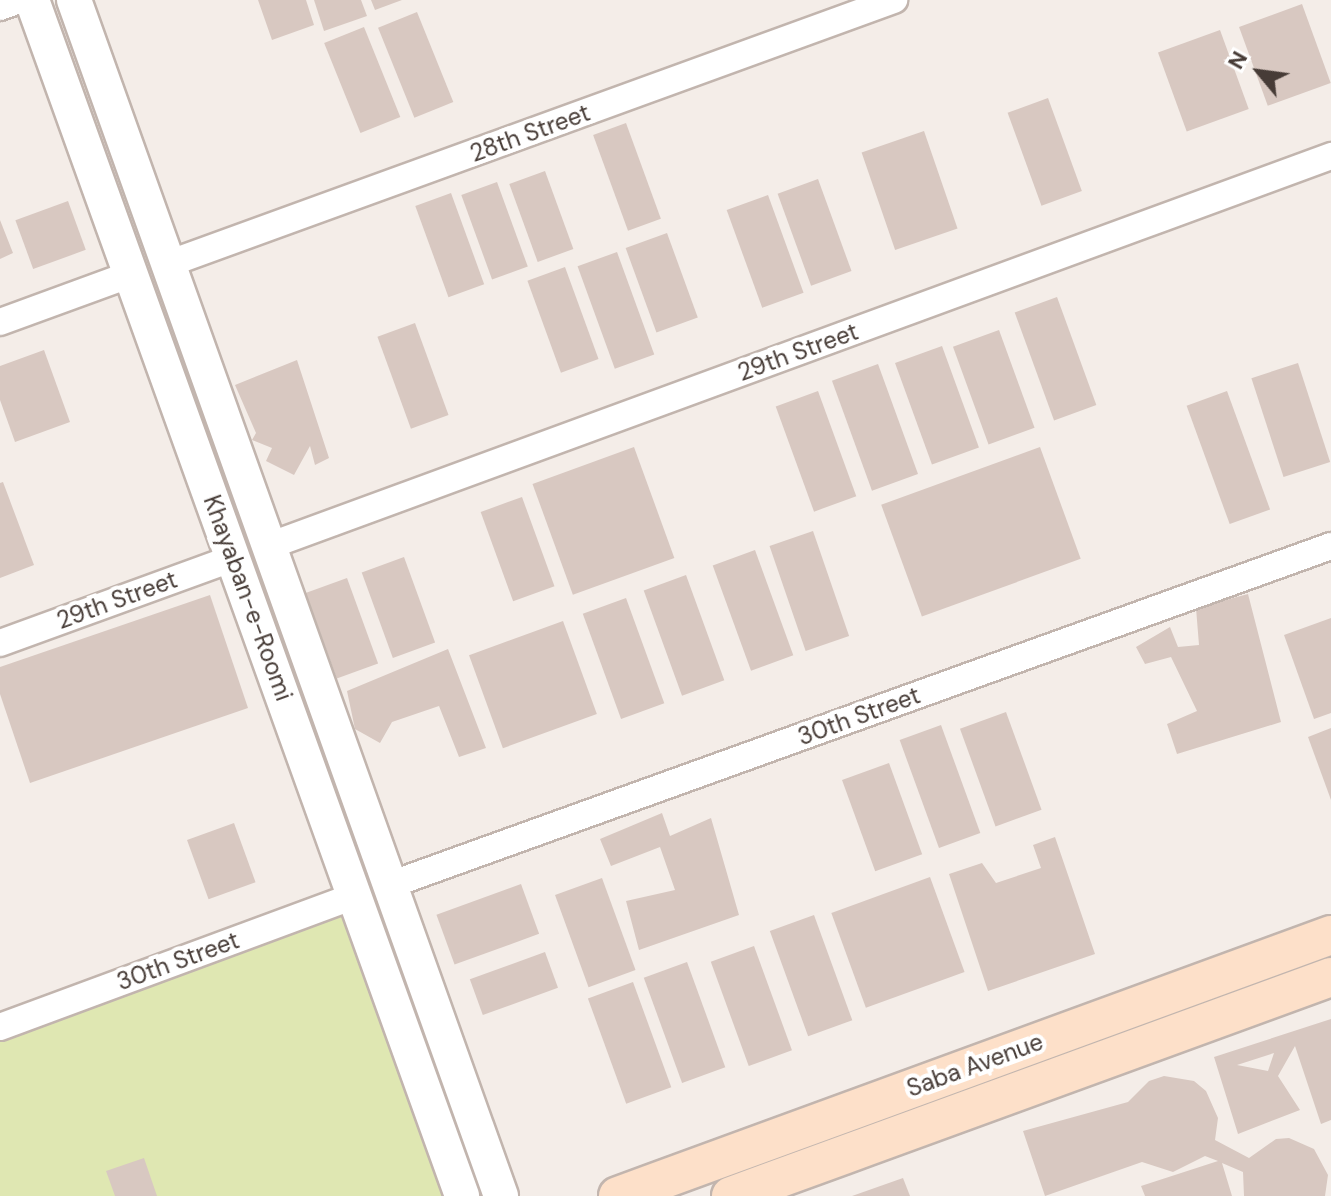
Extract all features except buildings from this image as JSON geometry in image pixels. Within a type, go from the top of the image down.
[{"type":"main road","name":"Saba Avenue","points":[[618,1196],[1331,935]]},
{"type":"main road","name":"Saba Avenue","points":[[731,1196],[1331,977]]},
{"type":"street","points":[[0,7],[19,0]]},
{"type":"street","name":"Khayaban-e-Roomi","points":[[32,0],[462,1196]]},
{"type":"street","name":"Khayaban-e-Roomi","points":[[74,0],[220,420],[501,1196]]},
{"type":"street","name":"28th Street","points":[[165,265],[894,0]]},
{"type":"street","name":"29th Street","points":[[266,547],[1331,156]]},
{"type":"street","points":[[0,322],[131,274]]},
{"type":"street","points":[[173,390],[193,396],[206,379]]},
{"type":"street","points":[[190,437],[203,417],[220,420]]},
{"type":"street","name":"30th Street","points":[[387,886],[1331,546]]},
{"type":"street","name":"29th Street","points":[[0,643],[233,558]]},
{"type":"street","name":"30th Street","points":[[0,1027],[355,896]]},
{"type":"green space","points":[[348,910],[452,1196],[0,1196],[0,1038]]}]
